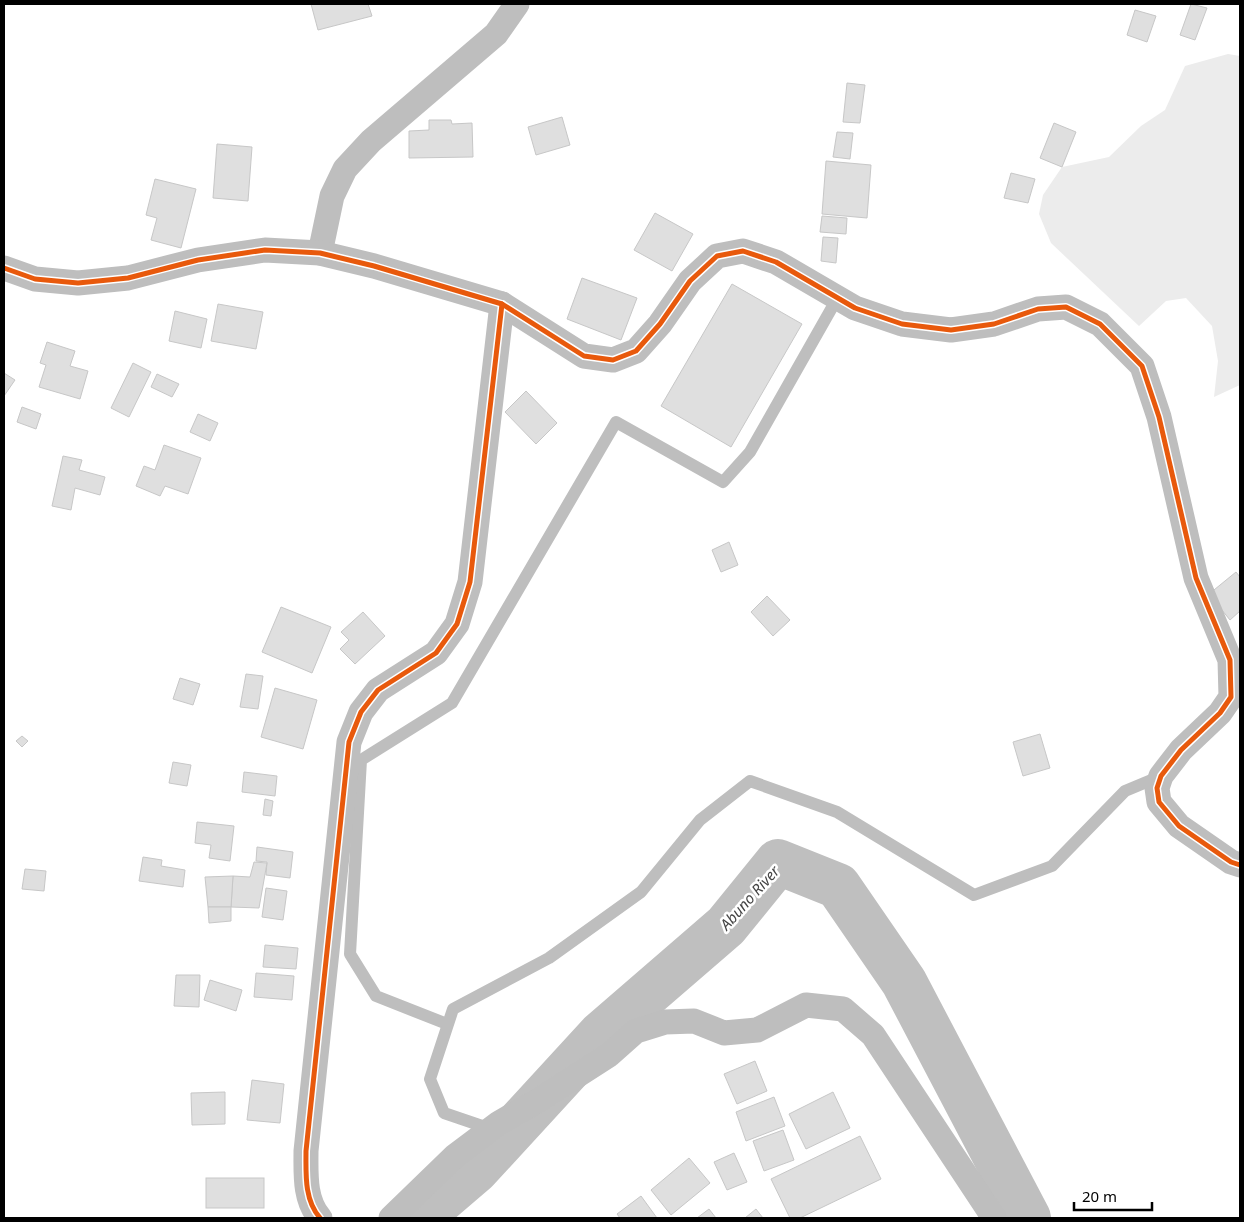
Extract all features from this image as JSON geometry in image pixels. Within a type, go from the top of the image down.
[{"type":"street","points":[[320,253],[332,196],[345,169],[371,141],[496,34],[517,4]]},
{"type":"street","points":[[4,268],[35,279],[78,283],[128,278],[198,260],[256,251],[320,253],[374,266],[502,304],[584,356],[613,360],[636,351],[660,324],[690,281],[718,256],[743,251],[768,259],[856,308],[902,324],[951,330],[994,324],[1038,310],[1066,307],[1100,324],[1142,366],[1159,417],[1196,578],[1230,660],[1231,697],[1220,713],[1181,750],[1161,776],[1157,788],[1159,802],[1179,826],[1230,862],[1240,865]]},
{"type":"street","points":[[320,1218],[314,1211],[305,1181],[306,1150],[349,742],[361,712],[378,690],[436,653],[458,624],[470,582],[502,304]]},
{"type":"street","points":[[391,1218],[455,1156],[491,1129],[608,1055],[636,1031],[665,1022],[694,1021],[724,1033],[757,1030],[806,1005],[843,1009],[873,1035],[994,1218]]},
{"type":"lane","points":[[447,1024],[376,996],[350,954],[361,760],[452,703],[616,422],[723,482],[750,452],[838,297]]},
{"type":"lane","points":[[491,1129],[444,1113],[430,1079],[453,1009],[549,958],[641,892],[700,820],[750,780],[837,812],[974,895],[1052,866],[1125,791],[1161,776]]},
{"type":"shaded area","points":[[1228,54],[1240,56],[1240,385],[1214,397],[1218,361],[1212,326],[1186,298],[1166,301],[1139,326],[1051,243],[1039,214],[1043,195],[1062,167],[1109,157],[1141,126],[1165,110],[1185,66]]},
{"type":"building","points":[[311,4],[368,4],[372,16],[318,30]]},
{"type":"building","points":[[1191,4],[1207,8],[1195,40],[1180,35]]},
{"type":"building","points":[[1135,10],[1156,16],[1147,42],[1127,35]]},
{"type":"building","points":[[847,83],[865,85],[860,123],[843,122]]},
{"type":"building","points":[[562,117],[570,145],[536,155],[528,127]]},
{"type":"building","points":[[429,120],[451,120],[452,124],[472,123],[473,157],[409,158],[409,131],[429,130]]},
{"type":"building","points":[[1054,123],[1076,132],[1062,167],[1040,158]]},
{"type":"building","points":[[837,132],[853,133],[850,159],[833,157]]},
{"type":"building","points":[[217,144],[252,147],[248,201],[213,198]]},
{"type":"building","points":[[826,161],[871,165],[867,218],[822,214]]},
{"type":"building","points":[[1011,173],[1035,179],[1028,203],[1004,198]]},
{"type":"building","points":[[155,179],[196,189],[181,248],[151,240],[157,218],[146,215]]},
{"type":"building","points":[[655,213],[693,234],[672,271],[634,250]]},
{"type":"building","points":[[822,216],[847,218],[846,234],[820,232]]},
{"type":"building","points":[[823,237],[838,238],[836,263],[821,261]]},
{"type":"building","points":[[582,278],[637,298],[621,340],[567,319]]},
{"type":"building","points":[[732,284],[802,324],[731,447],[661,406]]},
{"type":"building","points":[[218,304],[263,312],[256,349],[211,341]]},
{"type":"building","points":[[175,311],[207,319],[201,348],[169,341]]},
{"type":"building","points":[[47,342],[75,351],[70,366],[88,371],[80,399],[39,387],[46,365],[40,363]]},
{"type":"building","points":[[133,363],[151,372],[129,417],[111,408]]},
{"type":"building","points":[[4,373],[15,380],[4,396]]},
{"type":"building","points":[[157,374],[179,384],[172,397],[151,387]]},
{"type":"building","points":[[526,391],[557,423],[536,444],[505,412]]},
{"type":"building","points":[[22,407],[41,414],[36,429],[17,422]]},
{"type":"building","points":[[198,414],[218,423],[210,441],[190,432]]},
{"type":"building","points":[[164,445],[201,458],[188,494],[165,486],[160,496],[136,486],[144,466],[155,470]]},
{"type":"building","points":[[63,456],[82,460],[79,470],[105,477],[100,495],[75,488],[71,510],[52,506]]},
{"type":"building","points":[[729,542],[738,565],[721,572],[712,550]]},
{"type":"building","points":[[1236,572],[1240,577],[1240,611],[1230,620],[1209,594]]},
{"type":"building","points":[[767,596],[790,620],[773,636],[751,612]]},
{"type":"building","points":[[281,607],[331,627],[312,673],[262,652]]},
{"type":"building","points":[[363,612],[385,636],[355,664],[340,649],[349,640],[341,632]]},
{"type":"building","points":[[246,674],[263,676],[258,709],[240,707]]},
{"type":"building","points":[[180,678],[200,684],[193,705],[173,699]]},
{"type":"building","points":[[275,688],[317,700],[303,749],[261,737]]},
{"type":"building","points":[[1040,734],[1050,768],[1023,776],[1013,742]]},
{"type":"building","points":[[22,736],[28,741],[22,747],[16,741]]},
{"type":"building","points":[[173,762],[191,765],[187,786],[169,783]]},
{"type":"building","points":[[244,772],[277,776],[275,796],[242,792]]},
{"type":"building","points":[[265,799],[273,801],[271,816],[263,815]]},
{"type":"building","points":[[197,822],[234,826],[230,861],[209,858],[211,845],[195,843]]},
{"type":"building","points":[[257,847],[293,852],[290,878],[266,875],[267,862],[256,861]]},
{"type":"building","points":[[143,857],[162,860],[161,866],[185,870],[183,887],[139,881]]},
{"type":"building","points":[[254,862],[267,863],[259,908],[231,907],[233,876],[250,877]]},
{"type":"building","points":[[25,869],[46,871],[44,891],[22,889]]},
{"type":"building","points":[[233,876],[231,907],[208,907],[205,877]]},
{"type":"building","points":[[266,888],[287,891],[283,920],[262,917]]},
{"type":"building","points":[[208,907],[231,907],[231,921],[209,923]]},
{"type":"building","points":[[265,945],[298,948],[296,969],[263,967]]},
{"type":"building","points":[[256,973],[294,976],[292,1000],[254,997]]},
{"type":"building","points":[[176,975],[200,975],[199,1007],[174,1006]]},
{"type":"building","points":[[210,980],[242,990],[236,1011],[204,1000]]},
{"type":"building","points":[[755,1061],[767,1091],[737,1104],[724,1074]]},
{"type":"building","points":[[252,1080],[284,1084],[280,1123],[247,1120]]},
{"type":"building","points":[[225,1092],[225,1124],[192,1125],[191,1093]]},
{"type":"building","points":[[833,1092],[850,1128],[806,1149],[789,1114]]},
{"type":"building","points":[[774,1097],[785,1126],[746,1141],[736,1112]]},
{"type":"building","points":[[783,1130],[794,1160],[764,1171],[753,1141]]},
{"type":"building","points":[[860,1136],[881,1179],[800,1218],[790,1218],[771,1179]]},
{"type":"building","points":[[734,1153],[747,1182],[727,1190],[714,1162]]},
{"type":"building","points":[[689,1158],[710,1183],[671,1215],[651,1190]]},
{"type":"building","points":[[206,1178],[264,1178],[264,1208],[206,1208]]},
{"type":"building","points":[[641,1196],[657,1218],[620,1218],[617,1214]]},
{"type":"building","points":[[709,1209],[716,1218],[697,1218]]},
{"type":"building","points":[[756,1209],[763,1218],[745,1218]]},
{"type":"waterway","name":"Abuno River","points":[[420,1218],[476,1170],[600,1035],[726,926],[778,862],[838,886],[904,982],[1028,1218]]},
{"type":"cycle path","points":[[4,268],[35,279],[78,283],[128,278],[198,260],[265,250],[320,253],[374,266],[502,304],[584,356],[613,360],[636,351],[660,324],[690,281],[717,256],[743,251],[776,262],[855,308],[902,324],[951,330],[994,324],[1038,309],[1066,307],[1100,324],[1142,366],[1159,417],[1196,578],[1230,660],[1231,697],[1220,713],[1181,750],[1161,776],[1157,788],[1159,802],[1179,826],[1231,862],[1240,865]]},
{"type":"cycle path","points":[[320,1218],[311,1203],[307,1186],[306,1151],[349,742],[361,712],[378,690],[436,653],[457,624],[470,582],[502,304]]}]
